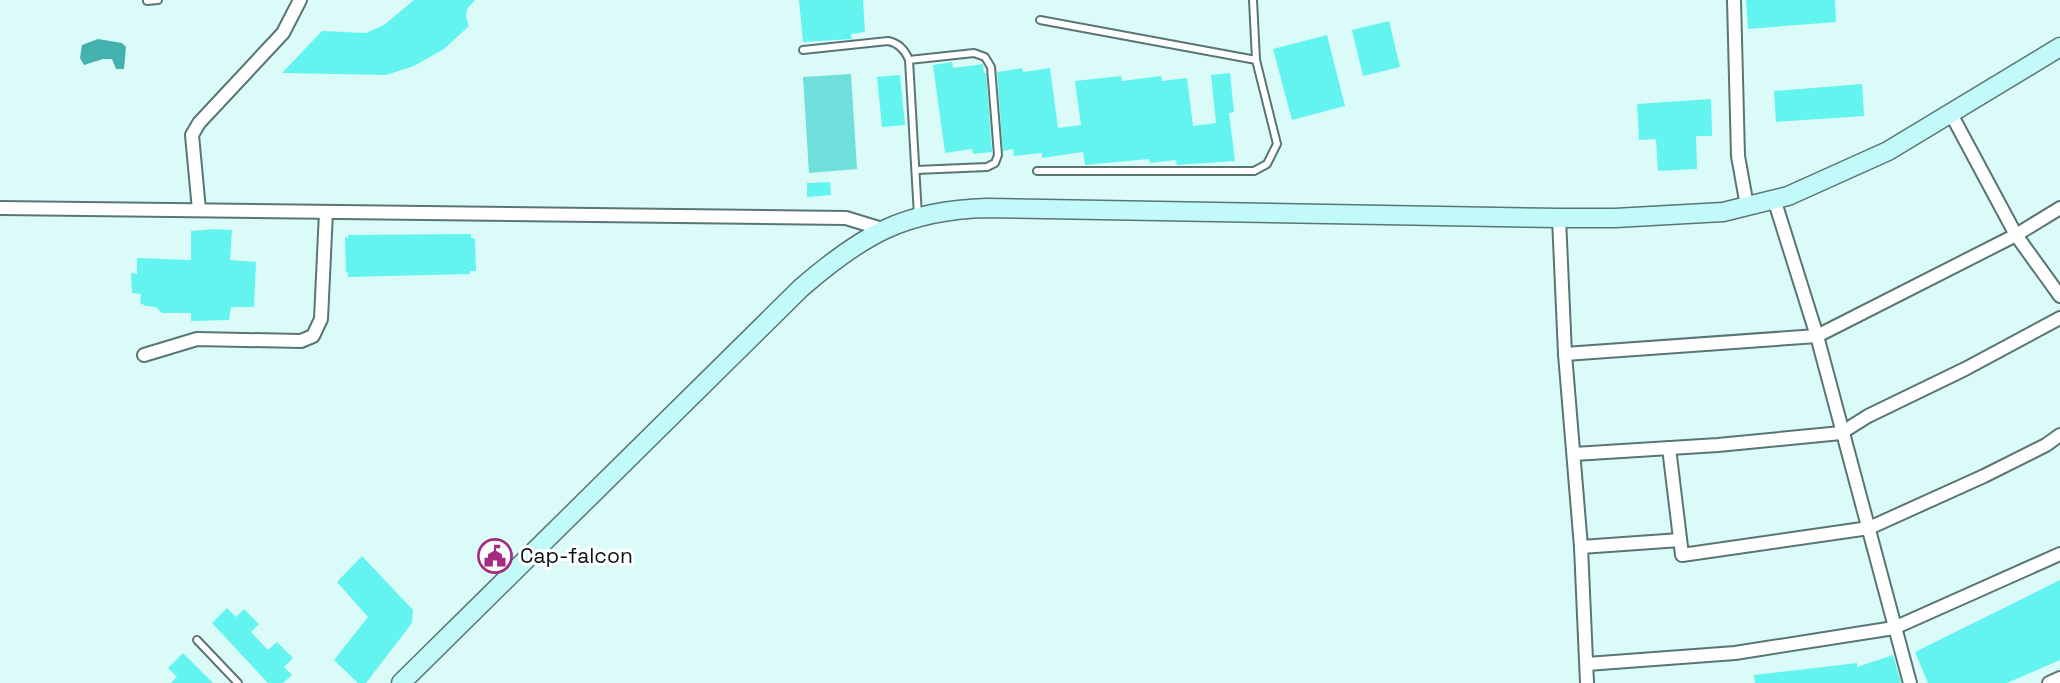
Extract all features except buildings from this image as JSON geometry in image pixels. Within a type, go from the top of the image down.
[{"type":"main road","points":[[401,683],[801,288],[828,265],[882,229],[952,209],[987,208],[1559,218],[1709,213],[1788,196],[1888,151],[2060,47]]},
{"type":"street","points":[[199,210],[192,135],[199,123],[284,33],[300,0]]},
{"type":"street","points":[[1734,0],[1738,156],[1747,206]]},
{"type":"street","points":[[1950,112],[2016,235],[2060,296]]},
{"type":"street","points":[[1774,200],[1817,336],[1910,683]]},
{"type":"street","points":[[0,208],[846,218],[882,229]]},
{"type":"street","points":[[1565,354],[1651,350],[1817,336],[2016,235],[2060,208]]},
{"type":"street","points":[[144,355],[197,339],[301,341],[313,336],[321,319],[326,212]]},
{"type":"street","points":[[1559,218],[1565,354],[1581,547],[1587,683]]},
{"type":"street","points":[[1574,454],[1841,433],[1868,416],[1965,369],[2060,318]]},
{"type":"street","points":[[1668,448],[1682,555],[1869,528],[1984,476],[2046,445],[2060,435]]},
{"type":"street","points":[[1581,547],[1680,540]]},
{"type":"street","points":[[1587,664],[1735,653],[1894,628],[2060,554]]},
{"type":"street","points":[[2049,683],[2060,678]]},
{"type":"lane","points":[[147,1],[158,0]]},
{"type":"lane","points":[[1037,171],[1254,171],[1261,168],[1272,158],[1276,144],[1256,60],[1253,0]]},
{"type":"lane","points":[[1040,20],[1256,60]]},
{"type":"lane","points":[[803,50],[888,41],[902,47],[909,60],[918,218]]},
{"type":"lane","points":[[909,60],[974,53],[989,62],[998,155],[995,163],[987,167],[916,170]]},
{"type":"lane","points":[[197,640],[238,683]]},
{"type":"shaded area","points":[[98,39],[122,43],[126,47],[124,69],[116,69],[112,59],[84,65],[80,58],[82,45]]},
{"type":"shaded area","points":[[851,74],[857,169],[809,173],[803,77]]},
{"type":"place","name":"Cap-falcon","points":[[495,556]]}]
